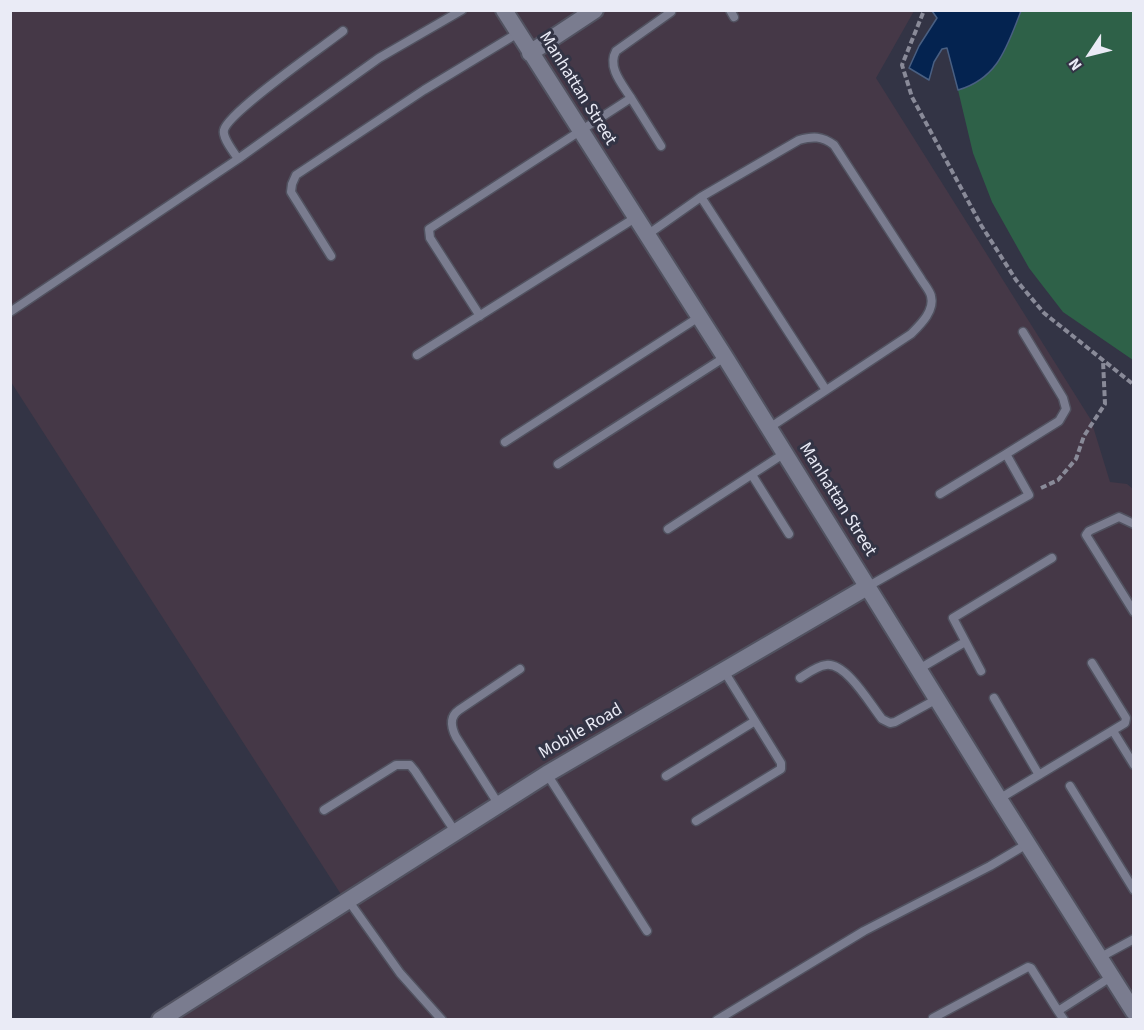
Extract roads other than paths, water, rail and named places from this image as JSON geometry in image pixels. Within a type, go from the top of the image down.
[{"type":"street","name":"Manhattan Street","points":[[504,10],[725,357],[1134,1012]]},
{"type":"street","points":[[530,53],[595,10]]},
{"type":"street","name":"Mobile Road","points":[[160,1020],[547,774],[867,587]]},
{"type":"lane","points":[[10,312],[238,159],[379,58],[462,10]]},
{"type":"lane","points":[[661,146],[616,75],[613,56],[616,51],[671,12]]},
{"type":"lane","points":[[238,159],[224,135],[223,131],[228,122],[272,84],[343,31]]},
{"type":"lane","points":[[331,256],[291,192],[296,176],[424,90],[518,33]]},
{"type":"lane","points":[[480,316],[430,237],[429,230],[482,193],[631,98]]},
{"type":"lane","points":[[646,235],[701,197],[799,140],[812,136],[825,138],[834,145],[932,296],[930,310],[910,334],[769,428]]},
{"type":"lane","points":[[701,197],[826,390]]},
{"type":"lane","points":[[417,355],[635,218]]},
{"type":"lane","points":[[506,442],[699,317]]},
{"type":"lane","points":[[940,494],[1059,421],[1066,409],[1063,398],[1023,332]]},
{"type":"lane","points":[[558,464],[725,357]]},
{"type":"lane","points":[[668,530],[785,453]]},
{"type":"lane","name":"Mobile Road","points":[[867,587],[1029,495],[1006,454]]},
{"type":"lane","points":[[752,475],[789,534]]},
{"type":"lane","points":[[1134,524],[1119,517],[1089,531],[1086,535],[1134,612]]},
{"type":"lane","points":[[981,671],[953,622],[954,616],[1052,558]]},
{"type":"lane","points":[[918,669],[965,642]]},
{"type":"lane","points":[[999,799],[1124,725],[1126,718],[1092,663]]},
{"type":"lane","points":[[800,678],[823,665],[837,667],[846,672],[882,719],[890,723],[937,699]]},
{"type":"lane","points":[[499,805],[456,737],[452,718],[459,710],[520,669]]},
{"type":"lane","points":[[696,821],[781,769],[781,763],[724,670]]},
{"type":"lane","points":[[994,698],[1039,775]]},
{"type":"lane","points":[[666,776],[755,721]]},
{"type":"lane","points":[[1113,731],[1134,765]]},
{"type":"lane","points":[[324,810],[396,765],[410,765],[456,833]]},
{"type":"lane","points":[[547,774],[647,931]]},
{"type":"lane","points":[[1070,786],[1134,890]]},
{"type":"lane","points":[[717,1020],[864,931],[990,866],[1027,844]]},
{"type":"lane","points":[[347,899],[400,974],[442,1020]]},
{"type":"lane","points":[[1099,958],[1134,939]]},
{"type":"lane","points":[[933,1018],[1028,967],[1031,968],[1064,1020]]},
{"type":"lane","points":[[1058,1011],[1111,977]]},
{"type":"water","points":[[932,11],[1021,11],[1000,59],[983,78],[958,90],[947,48],[942,49],[934,62],[929,80],[909,68],[919,46],[937,18]]}]
